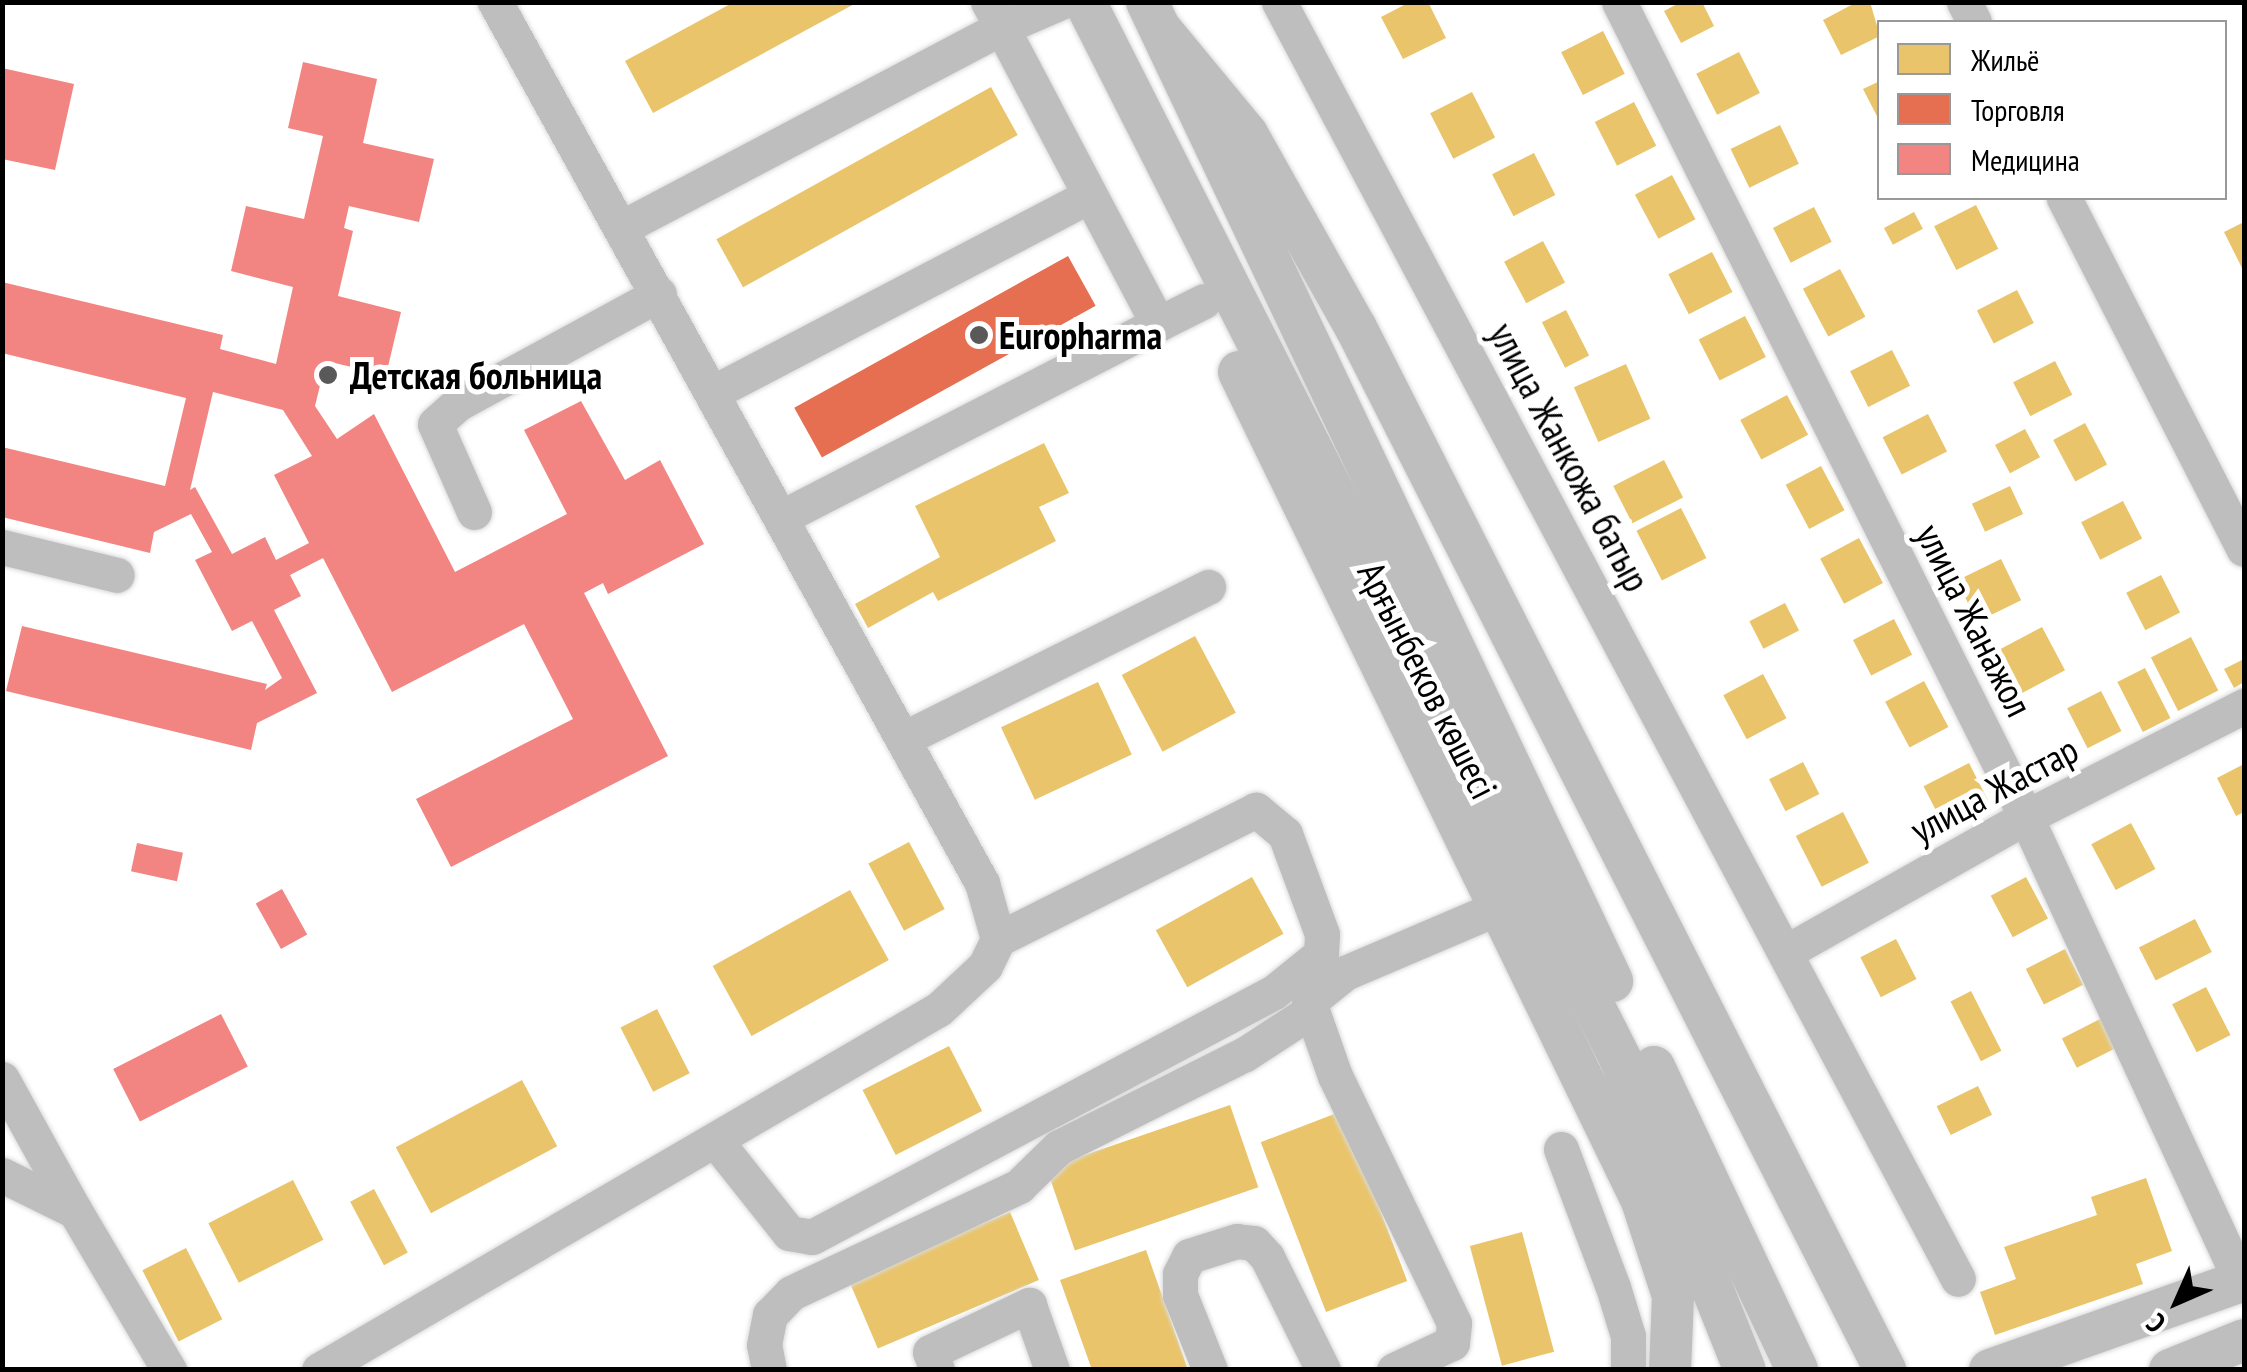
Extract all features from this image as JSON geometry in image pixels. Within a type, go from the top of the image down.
[{"type":"main road","name":"Арғынбеков көшесі","points":[[1085,2],[1620,1058],[1745,1370]]},
{"type":"main road","name":"Арғынбеков көшесі","points":[[1154,16],[1797,1370]]},
{"type":"main road","points":[[1154,16],[1247,134],[1356,328],[1884,1370]]},
{"type":"main road","points":[[1116,66],[1145,160],[1204,302],[1502,906],[1642,1201],[1672,1296],[1670,1370]]},
{"type":"main road","points":[[1990,1370],[2243,1281]]},
{"type":"main road","points":[[2170,1370],[2244,1340]]},
{"type":"street","points":[[495,2],[623,227],[982,882],[998,940]]},
{"type":"street","points":[[623,227],[995,15],[1061,2]]},
{"type":"street","name":"улица Жанкожа батыр","points":[[1280,2],[1958,1278]]},
{"type":"street","name":"улица Жанажол","points":[[1619,2],[2026,817],[2243,1281]]},
{"type":"street","points":[[995,15],[1158,324]]},
{"type":"street","points":[[714,392],[1089,196]]},
{"type":"street","points":[[2065,200],[2244,550]]},
{"type":"street","points":[[474,512],[434,424],[458,404],[660,294]]},
{"type":"street","points":[[782,516],[1204,302]]},
{"type":"street","points":[[2,547],[117,575]]},
{"type":"street","points":[[903,739],[1208,587]]},
{"type":"street","name":"улица Жастар","points":[[1786,952],[2026,817],[2244,706]]},
{"type":"street","points":[[319,1370],[715,1140],[939,1010],[985,966],[998,940],[1256,810],[1285,834],[1322,934],[1321,954],[1274,992],[812,1237],[789,1234],[715,1140]]},
{"type":"street","points":[[769,1370],[764,1345],[770,1315],[791,1292],[1019,1186],[1058,1147],[1245,1054],[1308,1013],[1317,993],[1345,973],[1502,906]]},
{"type":"street","points":[[1308,1013],[1454,1323],[1452,1343],[1394,1370]]},
{"type":"street","points":[[2,1080],[169,1370]]},
{"type":"street","points":[[1561,1150],[1628,1336],[1628,1370]]},
{"type":"street","points":[[2,1175],[75,1212]]},
{"type":"street","points":[[1210,1370],[1180,1295],[1180,1274],[1189,1256],[1237,1241],[1254,1243],[1268,1257],[1323,1370]]},
{"type":"street","points":[[937,1370],[930,1352],[1029,1304],[1052,1370]]},
{"type":"building: Жильё","points":[[734,2],[858,2],[653,113],[625,61]]},
{"type":"building: Жильё","points":[[1410,2],[1428,2],[1446,38],[1403,59],[1381,17]]},
{"type":"building: Жильё","points":[[1681,2],[1702,2],[1714,26],[1681,43],[1664,11]]},
{"type":"building: Жильё","points":[[1857,2],[1870,2],[1877,37],[1841,55],[1823,20]]},
{"type":"building: Жильё","points":[[1603,31],[1625,74],[1583,95],[1561,52]]},
{"type":"building: Жильё","points":[[1739,52],[1760,93],[1717,115],[1696,74]]},
{"type":"building: Жильё","points":[[1877,82],[1877,116],[1863,89]]},
{"type":"building: Жильё","points":[[991,87],[1018,135],[743,287],[716,239]]},
{"type":"building: Жильё","points":[[1472,92],[1495,137],[1453,159],[1430,113]]},
{"type":"building: Жильё","points":[[1634,102],[1656,146],[1617,166],[1595,122]]},
{"type":"building: Жильё","points":[[1780,125],[1799,164],[1749,188],[1731,149]]},
{"type":"building: Жильё","points":[[1534,153],[1555,195],[1513,216],[1492,174]]},
{"type":"building: Жильё","points":[[1672,175],[1695,219],[1658,239],[1635,195]]},
{"type":"building: Жильё","points":[[1976,205],[1998,249],[1956,270],[1934,226]]},
{"type":"building: Жильё","points":[[1814,207],[1832,242],[1791,263],[1773,228]]},
{"type":"building: Жильё","points":[[1914,212],[1923,229],[1893,245],[1884,228]]},
{"type":"building: Жильё","points":[[2244,222],[2244,272],[2224,232]]},
{"type":"building: Жильё","points":[[1543,241],[1565,282],[1526,303],[1504,262]]},
{"type":"building: Жильё","points":[[1712,252],[1732,292],[1689,314],[1668,274]]},
{"type":"building: Жильё","points":[[1840,269],[1865,317],[1828,336],[1803,289]]},
{"type":"building: Жильё","points":[[2017,290],[2034,323],[1994,343],[1977,310]]},
{"type":"building: Жильё","points":[[1566,310],[1589,355],[1565,368],[1542,322]]},
{"type":"building: Жильё","points":[[1745,316],[1766,357],[1720,381],[1699,340]]},
{"type":"building: Жильё","points":[[1892,350],[1910,386],[1868,407],[1850,371]]},
{"type":"building: Жильё","points":[[2055,361],[2072,395],[2030,416],[2013,382]]},
{"type":"building: Жильё","points":[[1626,364],[1650,419],[1598,442],[1574,387]]},
{"type":"building: Жильё","points":[[1787,395],[1808,435],[1761,460],[1740,420]]},
{"type":"building: Жильё","points":[[1928,414],[1947,451],[1902,475],[1883,437]]},
{"type":"building: Жильё","points":[[2085,423],[2107,464],[2075,481],[2053,440]]},
{"type":"building: Жильё","points":[[2025,429],[2040,457],[2010,473],[1995,445]]},
{"type":"building: Жильё","points":[[1044,443],[1069,493],[1039,507],[1056,541],[938,601],[933,592],[868,628],[855,604],[940,557],[915,506]]},
{"type":"building: Жильё","points":[[1664,460],[1683,497],[1632,523],[1613,486]]},
{"type":"building: Жильё","points":[[1821,466],[1844,510],[1809,529],[1786,485]]},
{"type":"building: Жильё","points":[[2010,486],[2023,514],[1985,532],[1972,504]]},
{"type":"building: Жильё","points":[[2123,501],[2142,538],[2100,560],[2081,522]]},
{"type":"building: Жильё","points":[[1681,508],[1706,558],[1662,581],[1636,531]]},
{"type":"building: Жильё","points":[[1859,538],[1883,583],[1844,604],[1820,559]]},
{"type":"building: Жильё","points":[[2001,559],[2021,600],[1977,622],[1957,580]]},
{"type":"building: Жильё","points":[[2161,575],[2180,612],[2145,630],[2126,593]]},
{"type":"building: Жильё","points":[[1785,603],[1799,631],[1763,649],[1749,621]]},
{"type":"building: Жильё","points":[[1894,619],[1912,655],[1871,676],[1853,640]]},
{"type":"building: Жильё","points":[[2042,627],[2065,670],[2016,697],[1993,653]]},
{"type":"building: Жильё","points":[[1195,636],[1236,713],[1163,752],[1122,675]]},
{"type":"building: Жильё","points":[[2191,637],[2218,690],[2178,711],[2151,657]]},
{"type":"building: Жильё","points":[[2244,659],[2244,682],[2234,688],[2224,669]]},
{"type":"building: Жильё","points":[[2145,668],[2170,718],[2143,732],[2117,682]]},
{"type":"building: Жильё","points":[[1763,674],[1786,718],[1747,739],[1723,695]]},
{"type":"building: Жильё","points":[[1924,681],[1948,727],[1910,748],[1885,702]]},
{"type":"building: Жильё","points":[[1098,682],[1132,755],[1035,800],[1001,727]]},
{"type":"building: Жильё","points":[[2101,691],[2121,731],[2088,748],[2067,708]]},
{"type":"building: Жильё","points":[[1803,762],[1819,794],[1785,811],[1769,779]]},
{"type":"building: Жильё","points":[[1969,763],[1988,800],[1943,824],[1924,786]]},
{"type":"building: Жильё","points":[[2244,764],[2244,812],[2236,816],[2217,778]]},
{"type":"building: Жильё","points":[[1843,812],[1869,863],[1822,887],[1796,836]]},
{"type":"building: Жильё","points":[[2131,823],[2155,869],[2116,890],[2091,844]]},
{"type":"building: Жильё","points":[[909,842],[945,909],[904,931],[868,864]]},
{"type":"building: Жильё","points":[[1252,877],[1284,934],[1187,987],[1156,930]]},
{"type":"building: Жильё","points":[[2026,877],[2048,918],[2013,937],[1991,896]]},
{"type":"building: Жильё","points":[[850,890],[889,960],[751,1036],[713,966]]},
{"type":"building: Жильё","points":[[2195,919],[2212,952],[2156,981],[2139,948]]},
{"type":"building: Жильё","points":[[1896,939],[1916,979],[1881,997],[1860,957]]},
{"type":"building: Жильё","points":[[2065,949],[2083,985],[2044,1005],[2026,969]]},
{"type":"building: Жильё","points":[[2206,987],[2231,1035],[2197,1052],[2172,1004]]},
{"type":"building: Жильё","points":[[1971,991],[2001,1051],[1981,1061],[1951,1001]]},
{"type":"building: Жильё","points":[[657,1009],[690,1073],[653,1092],[620,1028]]},
{"type":"building: Жильё","points":[[2102,1018],[2117,1047],[2077,1068],[2062,1038]]},
{"type":"building: Жильё","points":[[949,1046],[982,1111],[896,1155],[863,1090]]},
{"type":"building: Жильё","points":[[522,1080],[557,1146],[431,1213],[396,1147]]},
{"type":"building: Жильё","points":[[1978,1086],[1992,1115],[1951,1135],[1937,1106]]},
{"type":"building: Жильё","points":[[1230,1105],[1258,1187],[1075,1250],[1047,1168]]},
{"type":"building: Жильё","points":[[1342,1111],[1407,1281],[1326,1312],[1261,1142]]},
{"type":"building: Жильё","points":[[2146,1178],[2172,1251],[2136,1264],[2143,1284],[1995,1335],[1980,1292],[2016,1279],[2004,1247],[2097,1215],[2091,1197]]},
{"type":"building: Жильё","points":[[293,1180],[323,1240],[239,1283],[208,1223]]},
{"type":"building: Жильё","points":[[374,1189],[408,1253],[384,1265],[350,1202]]},
{"type":"building: Жильё","points":[[1010,1212],[1039,1280],[878,1348],[849,1280]]},
{"type":"building: Жильё","points":[[1522,1232],[1554,1352],[1502,1366],[1470,1246]]},
{"type":"building: Жильё","points":[[186,1248],[222,1319],[179,1342],[142,1270]]},
{"type":"building: Жильё","points":[[1146,1250],[1188,1370],[1092,1370],[1060,1280]]},
{"type":"building: Торговля","points":[[1068,256],[1096,306],[822,458],[794,408]]},
{"type":"building: Медицина","points":[[303,62],[377,79],[363,143],[434,159],[419,222],[349,206],[344,228],[353,231],[338,296],[401,312],[386,375],[326,361],[315,406],[337,439],[374,414],[455,572],[567,514],[524,430],[581,401],[625,480],[660,460],[704,544],[608,594],[603,583],[584,593],[668,756],[451,867],[416,799],[573,719],[524,624],[392,692],[323,558],[290,575],[301,596],[274,610],[317,693],[257,723],[251,750],[6,691],[22,626],[267,684],[265,690],[282,678],[252,621],[232,631],[195,560],[212,552],[191,514],[154,532],[150,553],[2,517],[2,447],[165,486],[186,398],[2,353],[2,282],[223,335],[220,349],[276,364],[293,287],[231,271],[246,206],[304,219],[323,136],[288,128]],"holes":[[[213,392],[283,410],[312,456],[274,475],[309,543],[276,560],[265,537],[232,554],[195,487],[190,490]]]},
{"type":"building: Медицина","points":[[2,68],[74,84],[55,170],[2,159]]},
{"type":"building: Медицина","points":[[137,843],[183,853],[177,881],[131,871]]},
{"type":"building: Медицина","points":[[282,889],[307,934],[281,949],[256,904]]},
{"type":"building: Медицина","points":[[221,1014],[248,1067],[140,1122],[113,1069]]},
{"type":"place","name":"Europharma","points":[[979,335]]},
{"type":"place","name":"Детская больница","points":[[328,375]]}]
